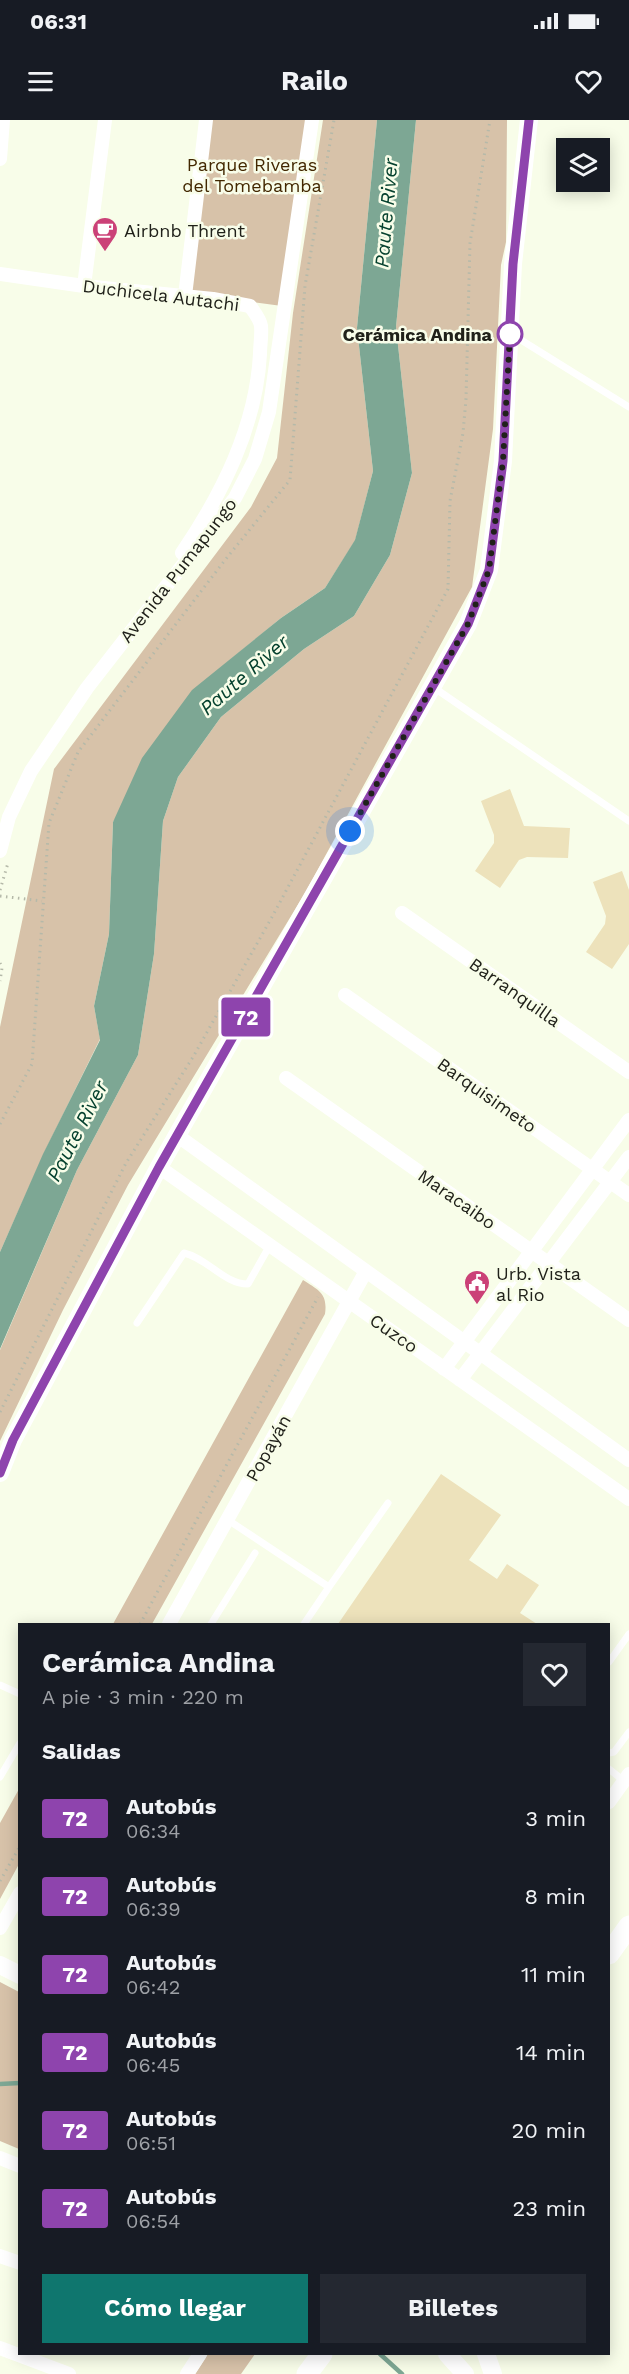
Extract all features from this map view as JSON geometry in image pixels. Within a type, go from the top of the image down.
[{"type":"highway","points":[[610,1953],[629,1926]]},
{"type":"highway","points":[[307,2374],[321,2355]]},
{"type":"main road","points":[[0,1473],[13,1440],[159,1167],[468,624],[489,570],[503,461],[514,247],[529,120]]},
{"type":"main road","points":[[0,1965],[18,1974]]},
{"type":"main road","points":[[448,2355],[465,2374]]},
{"type":"main road","points":[[486,2355],[493,2374]]},
{"type":"street","points":[[0,159],[3,120]]},
{"type":"street","points":[[84,286],[105,120]]},
{"type":"street","points":[[185,296],[206,120]]},
{"type":"street","name":"Avenida Pumapungo","points":[[0,851],[9,817],[31,771],[87,688],[235,498],[255,459],[269,412],[312,120]]},
{"type":"street","name":"Duchicela Autachi","points":[[0,274],[250,306],[261,325],[258,382],[243,438],[227,476],[207,516],[87,688]]},
{"type":"street","name":"Barranquilla","points":[[402,913],[629,1072]]},
{"type":"street","name":"Barquisimeto","points":[[345,995],[629,1195]]},
{"type":"street","name":"Maracaibo","points":[[286,1078],[629,1320]]},
{"type":"street","points":[[444,1369],[629,1120]]},
{"type":"street","name":"Cuzco","points":[[178,1136],[629,1460]]},
{"type":"street","points":[[460,1380],[629,1157]]},
{"type":"street","name":"Cuzco","points":[[159,1167],[629,1499]]},
{"type":"street","name":"Popayán","points":[[170,1623],[366,1271]]},
{"type":"street","points":[[610,1799],[627,1778]]},
{"type":"street","points":[[0,1928],[18,1896]]},
{"type":"street","points":[[0,2158],[18,2165]]},
{"type":"street","points":[[0,2256],[18,2262]]},
{"type":"street","points":[[0,2348],[69,2374]]},
{"type":"street","points":[[187,2374],[199,2355]]},
{"type":"lane","points":[[510,334],[629,407]]},
{"type":"lane","points":[[431,686],[629,821]]},
{"type":"lane","points":[[137,1323],[184,1253],[194,1255],[237,1284],[248,1284],[270,1245]]},
{"type":"lane","points":[[305,1623],[388,1503]]},
{"type":"lane","points":[[228,1520],[329,1587]]},
{"type":"lane","points":[[213,1623],[255,1553]]},
{"type":"lane","points":[[610,1661],[629,1634]]},
{"type":"lane","points":[[0,1685],[18,1693]]},
{"type":"lane","points":[[610,1754],[614,1752],[629,1732]]},
{"type":"lane","points":[[0,1777],[18,1746]]},
{"type":"lane","points":[[610,1770],[627,1778]]},
{"type":"path","points":[[0,1124],[32,1064],[49,823],[78,752],[225,560],[290,480],[305,286],[334,120]]},
{"type":"path","points":[[0,1412],[126,1163],[193,1057],[272,917],[448,590],[450,501],[463,433],[466,399],[470,243],[490,120]]},
{"type":"path","points":[[0,896],[42,901]]},
{"type":"path","points":[[0,963],[2,968],[0,981]]},
{"type":"path","points":[[141,1623],[324,1284]]},
{"type":"path","points":[[0,1881],[18,1850]]},
{"type":"green space","name":"Parque Riveras del Tomebamba","points":[[209,120],[311,120],[282,306],[188,293]]},
{"type":"green space","points":[[323,120],[377,120],[357,328],[373,471],[355,541],[325,588],[281,618],[196,688],[113,822],[109,934],[94,1006],[100,1039],[46,1149],[0,1252],[0,1027],[54,769],[251,507],[277,458],[293,313]]},
{"type":"green space","points":[[416,120],[507,120],[506,242],[501,265],[493,429],[472,587],[305,893],[128,1185],[63,1310],[0,1441],[0,1350],[77,1170],[138,1055],[154,954],[163,821],[178,777],[221,717],[304,649],[354,616],[390,555],[412,473],[396,327]]},
{"type":"green space","points":[[303,1280],[321,1293],[325,1301],[325,1314],[153,1623],[114,1623]]},
{"type":"green space","points":[[18,1791],[18,1866],[0,1899],[0,1823]]},
{"type":"green space","points":[[0,1982],[18,1991],[18,2149],[0,2141]]},
{"type":"green space","points":[[207,2355],[254,2355],[241,2374],[195,2374]]},
{"type":"water","name":"Paute River","points":[[377,120],[416,120],[396,327],[412,473],[390,555],[354,616],[304,649],[221,717],[178,777],[163,821],[154,954],[138,1055],[77,1170],[0,1349],[0,1252],[43,1154],[100,1040],[94,1006],[109,934],[113,822],[142,758],[192,690],[281,618],[325,588],[355,540],[373,471],[357,328]]},
{"type":"building","points":[[510,789],[524,826],[570,828],[568,858],[527,857],[519,860],[500,888],[475,871],[494,843],[494,835],[481,801]]},
{"type":"building","points":[[622,871],[629,890],[629,944],[612,969],[586,952],[605,924],[606,916],[593,882]]},
{"type":"building","points":[[441,1474],[501,1515],[469,1560],[497,1579],[507,1564],[539,1585],[520,1613],[535,1623],[339,1623]]},
{"type":"waterway","points":[[0,2084],[18,2083]]},
{"type":"waterway","points":[[381,2355],[402,2374]]},
{"type":"bus line","name":"72","points":[[0,1473],[13,1440],[137,1207],[468,624],[482,591],[489,570],[503,461],[513,264],[529,120]]},
{"type":"place","name":"Airbnb Thrent","points":[[105,253]]},
{"type":"place","name":"Cerámica Andina","points":[[510,334]]},
{"type":"place","name":"Urb. Vista al Rio","points":[[477,1306]]},
{"type":"route","points":[[350,831],[468,624],[489,570],[503,461],[510,334]]}]
